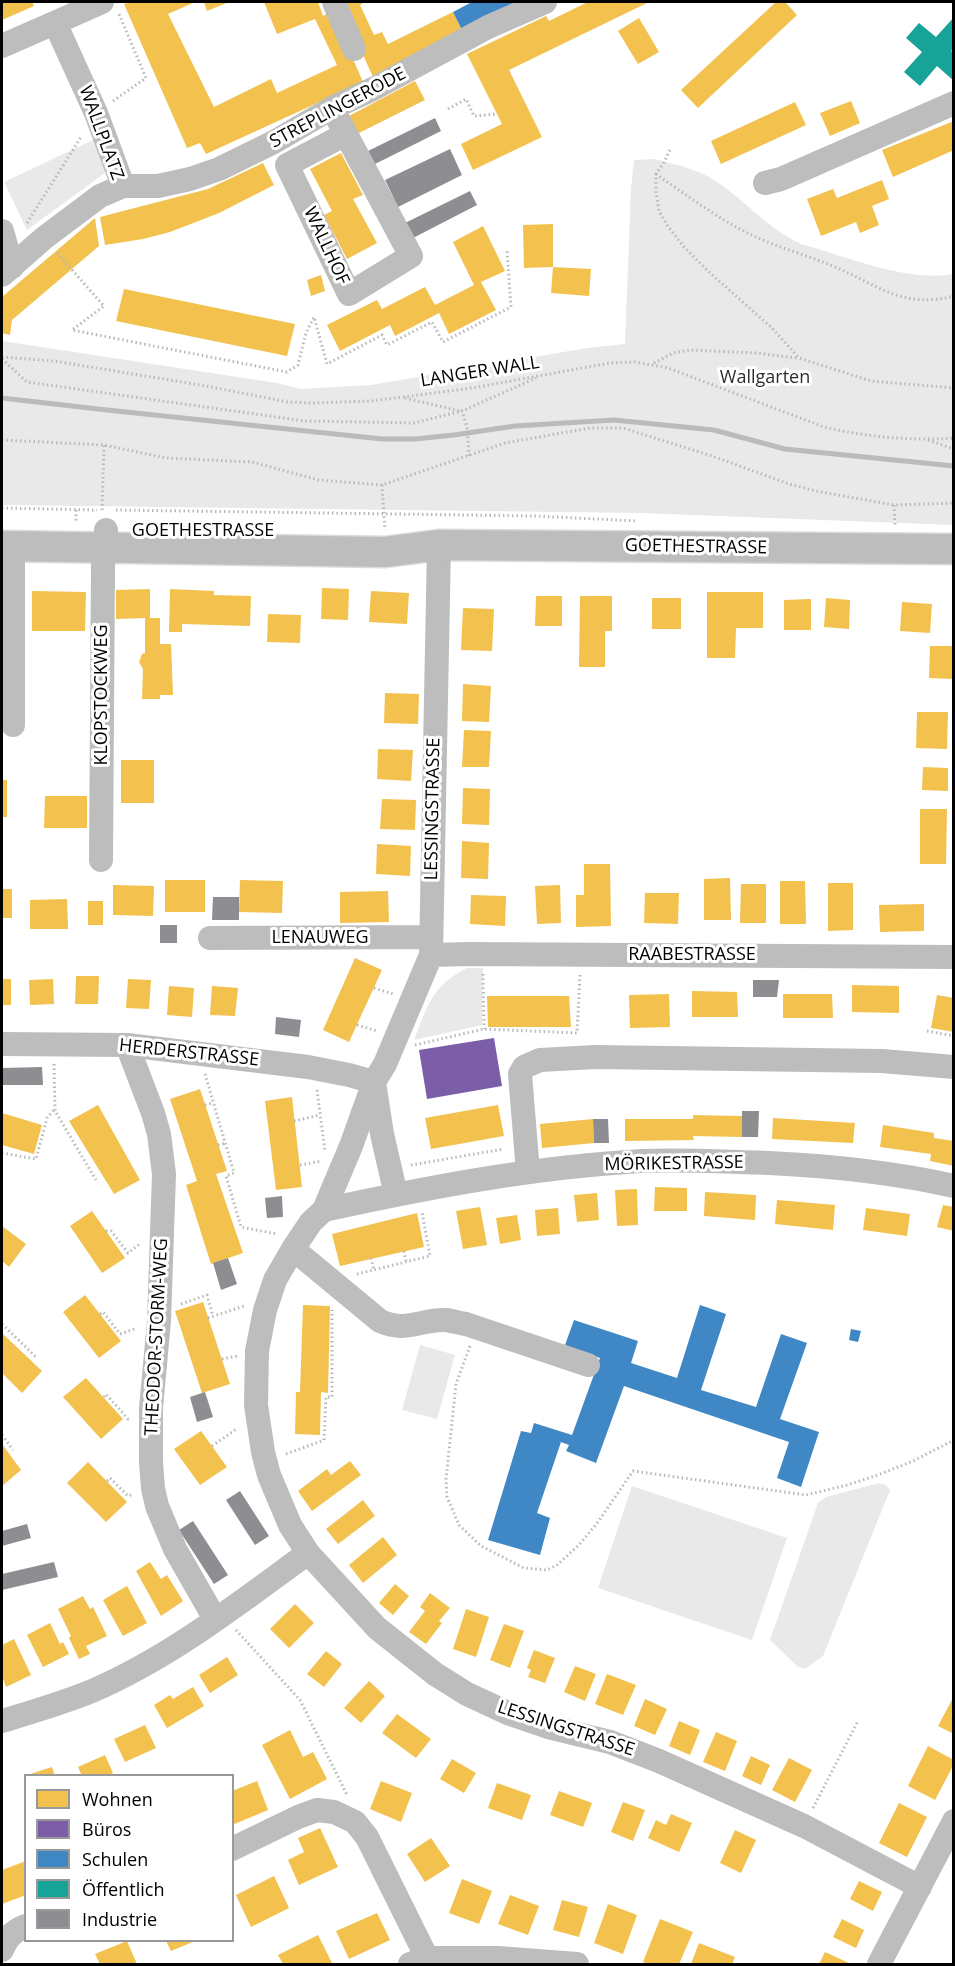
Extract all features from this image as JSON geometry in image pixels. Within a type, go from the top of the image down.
[{"type":"main road","name":"GOETHESTRASSE","points":[[5,540],[107,524],[385,552],[439,545],[954,549]]},
{"type":"street","points":[[2,46],[102,2]]},
{"type":"street","points":[[334,2],[354,49]]},
{"type":"street","name":"STREPLINGERODE","points":[[123,186],[158,186],[190,179],[219,169],[488,27],[545,2]]},
{"type":"street","name":"WALLPLATZ","points":[[7,271],[44,238],[100,196],[123,186],[96,113],[55,23]]},
{"type":"street","points":[[765,183],[781,179],[954,103]]},
{"type":"street","name":"WALLHOF","points":[[332,108],[346,134],[411,256],[349,294],[287,165],[346,134]]},
{"type":"street","name":"WALLPLATZ","points":[[2,231],[7,271]]},
{"type":"street","name":"KLOPSTOCKWEG","points":[[101,860],[107,524]]},
{"type":"street","points":[[5,540],[13,725]]},
{"type":"street","name":"LESSINGSTRASSE","points":[[439,545],[430,946],[324,1210],[311,1222],[296,1243],[275,1280],[265,1310],[257,1351],[257,1416],[269,1475],[290,1525],[308,1553],[377,1628],[435,1674],[467,1694],[510,1714],[538,1724],[610,1742],[659,1761],[804,1826],[920,1887]]},
{"type":"street","name":"LENAUWEG","points":[[210,938],[430,946]]},
{"type":"street","name":"RAABESTRASSE","points":[[430,946],[469,954],[954,957]]},
{"type":"street","name":"HERDERSTRASSE","points":[[2,1044],[127,1045],[349,1075],[383,1064]]},
{"type":"street","name":"THEODOR-STORM-WEG","points":[[127,1045],[153,1113],[159,1134],[164,1174],[159,1316],[151,1408],[153,1488],[175,1549],[219,1617]]},
{"type":"street","points":[[528,1172],[520,1074],[524,1067],[540,1060],[595,1058],[882,1061],[954,1067]]},
{"type":"street","points":[[383,1064],[388,1168],[396,1195]]},
{"type":"street","name":"MÖRIKESTRASSE","points":[[324,1210],[528,1172],[642,1161],[833,1166],[888,1173],[954,1186]]},
{"type":"street","points":[[296,1243],[332,1281],[380,1321],[403,1327],[445,1320],[478,1328],[588,1365]]},
{"type":"street","points":[[2,1722],[54,1706],[94,1690],[176,1646],[308,1553]]},
{"type":"street","points":[[234,1848],[317,1810],[334,1812],[355,1822],[367,1837],[419,1961],[498,1958],[578,1965]]},
{"type":"street","points":[[879,1965],[954,1821]]},
{"type":"street","points":[[2,1950],[6,1940],[19,1928],[24,1927]]},
{"type":"path","points":[[448,109],[466,99],[474,116],[496,114]]},
{"type":"path","points":[[670,150],[656,174],[659,211],[678,239],[710,273],[772,328],[799,358]]},
{"type":"path","points":[[656,174],[702,206],[764,241],[836,267],[895,296],[923,300],[954,296]]},
{"type":"path","points":[[44,238],[104,306],[72,330],[287,372],[298,365],[306,333],[314,317],[327,364],[382,335],[387,345],[432,322],[443,342],[511,307],[507,250]]},
{"type":"path","points":[[652,364],[673,353],[690,350],[756,353],[799,358],[871,381],[954,388]]},
{"type":"path","points":[[2,358],[27,382],[305,421],[414,423],[462,411],[540,376]]},
{"type":"path","name":"LANGER WALL","points":[[2,358],[54,362],[206,386],[288,402],[371,401],[403,398],[610,363],[635,362],[668,368],[824,427],[843,432],[926,440],[954,438]]},
{"type":"path","points":[[403,398],[462,411]]},
{"type":"path","points":[[462,411],[467,427],[469,456]]},
{"type":"path","points":[[2,440],[104,445],[166,458],[252,462],[320,480],[382,485],[505,443],[590,428],[623,428],[816,491],[894,505],[954,503]]},
{"type":"path","points":[[926,440],[954,449]]},
{"type":"path","points":[[104,445],[107,524]]},
{"type":"path","points":[[382,485],[385,514]]},
{"type":"path","points":[[2,508],[107,524],[385,514],[534,516],[640,521]]},
{"type":"path","points":[[383,1064],[414,1045],[484,1029],[577,1033],[580,967]]},
{"type":"path","points":[[483,968],[484,1029]]},
{"type":"path","points":[[927,1031],[954,1036]]},
{"type":"path","points":[[53,1044],[55,1112],[96,1180]]},
{"type":"path","points":[[199,1053],[234,1173],[226,1176],[241,1227]]},
{"type":"path","points":[[300,1165],[326,1160],[318,1091],[308,1068]]},
{"type":"path","points":[[205,1105],[213,1103]]},
{"type":"path","points":[[2,1153],[36,1159],[47,1118],[55,1109]]},
{"type":"path","points":[[294,1121],[320,1116]]},
{"type":"path","points":[[218,1145],[225,1143]]},
{"type":"path","points":[[388,1168],[504,1149]]},
{"type":"path","points":[[221,1188],[228,1186]]},
{"type":"path","points":[[283,1455],[324,1440],[326,1397],[332,1397],[332,1281],[430,1256],[422,1215]]},
{"type":"path","points":[[106,1231],[111,1231],[128,1253],[163,1227]]},
{"type":"path","points":[[235,1230],[241,1227],[296,1243]]},
{"type":"path","points":[[404,1251],[406,1262]]},
{"type":"path","points":[[371,1258],[374,1270]]},
{"type":"path","points":[[100,1314],[103,1312],[120,1334],[207,1295],[213,1316]]},
{"type":"path","points":[[208,1318],[249,1304],[265,1310]]},
{"type":"path","points":[[2,1324],[37,1359]]},
{"type":"path","points":[[478,1328],[456,1384],[446,1479],[447,1497],[459,1525],[473,1539],[494,1554],[524,1568],[547,1570],[557,1565],[579,1545],[598,1522],[633,1471],[806,1495],[878,1475],[913,1461],[954,1440]]},
{"type":"path","points":[[104,1397],[106,1394],[128,1419],[151,1408]]},
{"type":"path","points":[[212,1446],[257,1416]]},
{"type":"path","points":[[2,1435],[13,1450]]},
{"type":"path","points":[[107,1481],[110,1478],[128,1496],[153,1488]]},
{"type":"path","points":[[219,1617],[300,1700],[351,1803],[355,1822]]},
{"type":"path","points":[[804,1826],[858,1721]]},
{"type":"green space","points":[[95,139],[105,173],[27,230],[4,182]]},
{"type":"green space","name":"Wallgarten","points":[[655,159],[709,177],[765,221],[801,244],[897,272],[936,276],[953,274],[953,525],[640,513],[2,505],[2,341],[277,383],[301,389],[371,385],[587,348],[625,344],[634,160]]},
{"type":"green space","points":[[467,968],[483,968],[482,1025],[414,1040],[432,998],[446,982]]},
{"type":"green space","points":[[420,1345],[455,1355],[437,1419],[402,1410]]},
{"type":"green space","points":[[879,1483],[886,1485],[890,1490],[823,1656],[805,1669],[797,1666],[770,1640],[818,1503],[826,1497]]},
{"type":"green space","points":[[632,1486],[787,1538],[752,1640],[598,1588]]},
{"type":"building: Wohnen","points":[[2,2],[32,2],[34,6],[2,20]]},
{"type":"building: Wohnen","points":[[130,2],[195,2],[168,14],[214,107],[271,79],[277,93],[337,65],[315,19],[277,34],[264,2],[318,2],[323,16],[332,11],[363,82],[206,154],[200,143],[187,148],[124,4]]},
{"type":"building: Wohnen","points":[[204,2],[229,2],[207,11]]},
{"type":"building: Wohnen","points":[[339,2],[362,2],[360,5],[374,35],[382,32],[388,44],[453,12],[462,30],[373,77]]},
{"type":"building: Wohnen","points":[[588,2],[649,2],[509,70],[542,137],[473,170],[461,144],[502,124],[467,54],[546,16],[549,21]]},
{"type":"building: Wohnen","points":[[776,2],[785,2],[797,15],[698,108],[681,90]]},
{"type":"building: Wohnen","points":[[639,18],[659,52],[638,64],[618,31]]},
{"type":"building: Wohnen","points":[[415,81],[425,100],[357,134],[349,116]]},
{"type":"building: Wohnen","points":[[851,101],[860,123],[830,136],[820,113]]},
{"type":"building: Wohnen","points":[[795,102],[806,125],[721,164],[711,141]]},
{"type":"building: Wohnen","points":[[954,121],[954,150],[893,177],[882,150]]},
{"type":"building: Wohnen","points":[[341,153],[363,195],[353,199],[377,243],[347,259],[324,215],[332,211],[310,169]]},
{"type":"building: Wohnen","points":[[263,163],[274,185],[219,213],[170,232],[105,245],[100,217],[208,189]]},
{"type":"building: Wohnen","points":[[882,180],[889,199],[872,206],[879,225],[860,233],[856,222],[821,236],[807,199],[833,189],[837,198]]},
{"type":"building: Wohnen","points":[[95,218],[99,246],[12,320],[10,335],[2,333],[2,297]]},
{"type":"building: Wohnen","points":[[553,224],[553,267],[524,268],[523,225]]},
{"type":"building: Wohnen","points":[[483,226],[505,271],[481,282],[496,310],[449,334],[439,313],[395,336],[390,325],[340,351],[327,325],[377,300],[382,309],[425,287],[435,305],[474,285],[453,242]]},
{"type":"building: Wohnen","points":[[553,267],[591,269],[589,296],[551,293]]},
{"type":"building: Wohnen","points":[[321,275],[325,291],[311,296],[307,280]]},
{"type":"building: Wohnen","points":[[124,289],[295,324],[287,356],[116,321]]},
{"type":"building: Wohnen","points":[[322,588],[349,589],[348,620],[321,619]]},
{"type":"building: Wohnen","points":[[150,589],[150,618],[160,618],[160,644],[171,644],[173,695],[160,695],[160,699],[142,699],[143,669],[139,662],[142,654],[145,653],[145,618],[116,619],[116,590]]},
{"type":"building: Wohnen","points":[[170,589],[214,591],[214,595],[251,596],[250,626],[182,624],[182,632],[169,632]]},
{"type":"building: Wohnen","points":[[32,591],[86,592],[85,631],[32,631]]},
{"type":"building: Wohnen","points":[[371,591],[409,593],[407,624],[369,622]]},
{"type":"building: Wohnen","points":[[707,592],[763,592],[763,628],[736,628],[735,658],[707,658]]},
{"type":"building: Wohnen","points":[[536,596],[562,596],[562,626],[535,626]]},
{"type":"building: Wohnen","points":[[580,596],[612,596],[612,631],[605,631],[605,667],[579,667]]},
{"type":"building: Wohnen","points":[[652,598],[681,598],[681,629],[652,629]]},
{"type":"building: Wohnen","points":[[826,598],[850,600],[849,629],[824,627]]},
{"type":"building: Wohnen","points":[[811,599],[811,630],[784,630],[784,600]]},
{"type":"building: Wohnen","points":[[902,602],[932,604],[930,633],[900,631]]},
{"type":"building: Wohnen","points":[[463,608],[494,609],[492,651],[461,650]]},
{"type":"building: Wohnen","points":[[268,614],[301,615],[300,643],[267,642]]},
{"type":"building: Wohnen","points":[[930,646],[953,646],[953,679],[929,678]]},
{"type":"building: Wohnen","points":[[463,684],[491,686],[489,722],[462,721]]},
{"type":"building: Wohnen","points":[[385,693],[419,694],[418,724],[384,723]]},
{"type":"building: Wohnen","points":[[917,712],[948,712],[947,749],[916,748]]},
{"type":"building: Wohnen","points":[[464,730],[491,731],[489,767],[462,767]]},
{"type":"building: Wohnen","points":[[378,749],[413,750],[411,781],[377,779]]},
{"type":"building: Wohnen","points":[[121,760],[154,760],[154,803],[121,803]]},
{"type":"building: Wohnen","points":[[923,767],[948,768],[948,791],[922,790]]},
{"type":"building: Wohnen","points":[[2,780],[7,780],[7,817],[2,817]]},
{"type":"building: Wohnen","points":[[463,788],[490,789],[489,825],[462,824]]},
{"type":"building: Wohnen","points":[[45,796],[87,796],[87,828],[44,828]]},
{"type":"building: Wohnen","points":[[382,799],[416,800],[415,830],[380,829]]},
{"type":"building: Wohnen","points":[[920,809],[947,809],[946,864],[920,864]]},
{"type":"building: Wohnen","points":[[462,841],[489,843],[488,879],[461,878]]},
{"type":"building: Wohnen","points":[[377,844],[411,846],[410,876],[376,874]]},
{"type":"building: Wohnen","points":[[584,864],[610,864],[611,926],[576,927],[576,895],[584,895]]},
{"type":"building: Wohnen","points":[[730,878],[731,920],[704,920],[704,879]]},
{"type":"building: Wohnen","points":[[165,880],[205,880],[205,912],[165,912]]},
{"type":"building: Wohnen","points":[[240,880],[283,881],[282,913],[239,912]]},
{"type":"building: Wohnen","points":[[780,881],[805,881],[806,924],[780,924]]},
{"type":"building: Wohnen","points":[[828,883],[853,883],[853,930],[828,931]]},
{"type":"building: Wohnen","points":[[741,884],[766,884],[766,923],[740,923]]},
{"type":"building: Wohnen","points":[[113,885],[154,886],[153,916],[113,915]]},
{"type":"building: Wohnen","points":[[560,885],[561,923],[537,924],[535,886]]},
{"type":"building: Wohnen","points":[[2,889],[12,889],[12,918],[2,918]]},
{"type":"building: Wohnen","points":[[388,891],[389,922],[340,923],[340,892]]},
{"type":"building: Wohnen","points":[[645,893],[679,893],[678,924],[644,923]]},
{"type":"building: Wohnen","points":[[471,895],[506,896],[505,926],[470,924]]},
{"type":"building: Wohnen","points":[[67,899],[68,929],[30,929],[30,900]]},
{"type":"building: Wohnen","points":[[88,901],[103,901],[103,925],[88,925]]},
{"type":"building: Wohnen","points":[[924,904],[924,931],[880,932],[879,905]]},
{"type":"building: Wohnen","points":[[355,958],[382,970],[349,1042],[323,1030]]},
{"type":"building: Wohnen","points":[[76,976],[99,976],[98,1004],[75,1004]]},
{"type":"building: Wohnen","points":[[2,979],[11,979],[11,1005],[2,1005]]},
{"type":"building: Wohnen","points":[[53,979],[54,1004],[30,1005],[29,980]]},
{"type":"building: Wohnen","points":[[128,979],[151,980],[149,1009],[126,1008]]},
{"type":"building: Wohnen","points":[[852,985],[899,986],[899,1013],[852,1012]]},
{"type":"building: Wohnen","points":[[169,986],[194,988],[192,1017],[167,1015]]},
{"type":"building: Wohnen","points":[[212,986],[238,988],[235,1016],[210,1015]]},
{"type":"building: Wohnen","points":[[692,991],[737,992],[738,1017],[692,1017]]},
{"type":"building: Wohnen","points":[[669,994],[670,1027],[630,1028],[629,995]]},
{"type":"building: Wohnen","points":[[783,994],[832,994],[833,1018],[783,1018]]},
{"type":"building: Wohnen","points":[[937,995],[954,998],[954,1032],[931,1028]]},
{"type":"building: Wohnen","points":[[487,996],[569,996],[571,1027],[488,1027]]},
{"type":"building: Wohnen","points":[[200,1089],[227,1171],[216,1174],[243,1253],[211,1264],[186,1185],[197,1181],[170,1099]]},
{"type":"building: Wohnen","points":[[292,1097],[302,1187],[276,1190],[265,1101]]},
{"type":"building: Wohnen","points":[[98,1105],[140,1180],[114,1194],[69,1121]]},
{"type":"building: Wohnen","points":[[498,1105],[504,1136],[431,1149],[425,1118]]},
{"type":"building: Wohnen","points":[[2,1113],[42,1125],[34,1154],[2,1145]]},
{"type":"building: Wohnen","points":[[693,1115],[742,1116],[742,1137],[693,1136],[694,1140],[625,1141],[625,1119],[693,1119]]},
{"type":"building: Wohnen","points":[[773,1118],[855,1123],[853,1143],[772,1139]]},
{"type":"building: Wohnen","points":[[593,1119],[594,1143],[542,1148],[540,1124]]},
{"type":"building: Wohnen","points":[[883,1125],[934,1133],[934,1138],[954,1141],[954,1166],[930,1161],[931,1154],[880,1147]]},
{"type":"building: Wohnen","points":[[655,1187],[687,1188],[687,1211],[654,1211]]},
{"type":"building: Wohnen","points":[[637,1189],[638,1225],[617,1226],[615,1190]]},
{"type":"building: Wohnen","points":[[705,1192],[756,1195],[755,1220],[704,1216]]},
{"type":"building: Wohnen","points":[[597,1193],[599,1220],[577,1222],[574,1195]]},
{"type":"building: Wohnen","points":[[777,1200],[835,1205],[833,1230],[775,1224]]},
{"type":"building: Wohnen","points":[[943,1205],[954,1207],[954,1231],[937,1227]]},
{"type":"building: Wohnen","points":[[480,1207],[487,1245],[463,1249],[456,1211]]},
{"type":"building: Wohnen","points":[[558,1208],[560,1234],[537,1236],[535,1210]]},
{"type":"building: Wohnen","points":[[866,1208],[910,1214],[907,1236],[863,1230]]},
{"type":"building: Wohnen","points":[[92,1211],[125,1258],[102,1273],[70,1226]]},
{"type":"building: Wohnen","points":[[417,1213],[424,1247],[340,1266],[332,1234]]},
{"type":"building: Wohnen","points":[[517,1215],[521,1240],[500,1244],[496,1218]]},
{"type":"building: Wohnen","points":[[2,1226],[26,1244],[9,1267],[2,1261]]},
{"type":"building: Wohnen","points":[[85,1295],[121,1341],[99,1358],[63,1312]]},
{"type":"building: Wohnen","points":[[203,1302],[230,1384],[202,1393],[175,1311]]},
{"type":"building: Wohnen","points":[[303,1305],[330,1306],[328,1393],[321,1392],[320,1435],[295,1434],[296,1392],[300,1392]]},
{"type":"building: Wohnen","points":[[2,1333],[42,1371],[22,1393],[2,1373]]},
{"type":"building: Wohnen","points":[[86,1378],[123,1419],[101,1439],[63,1397]]},
{"type":"building: Wohnen","points":[[201,1431],[227,1467],[200,1485],[174,1449]]},
{"type":"building: Wohnen","points":[[2,1444],[21,1470],[2,1486]]},
{"type":"building: Wohnen","points":[[350,1461],[361,1475],[312,1511],[298,1491],[327,1469],[331,1475]]},
{"type":"building: Wohnen","points":[[88,1462],[127,1502],[106,1522],[67,1483]]},
{"type":"building: Wohnen","points":[[363,1500],[375,1516],[338,1544],[326,1529]]},
{"type":"building: Wohnen","points":[[383,1537],[397,1555],[363,1583],[349,1565]]},
{"type":"building: Wohnen","points":[[150,1562],[161,1579],[167,1575],[183,1601],[161,1616],[136,1571]]},
{"type":"building: Wohnen","points":[[395,1584],[409,1596],[393,1615],[379,1603]]},
{"type":"building: Wohnen","points":[[127,1586],[147,1623],[123,1636],[103,1600]]},
{"type":"building: Wohnen","points":[[430,1593],[450,1608],[439,1621],[442,1623],[426,1644],[409,1632],[425,1611],[420,1607]]},
{"type":"building: Wohnen","points":[[83,1596],[90,1609],[93,1607],[107,1636],[86,1646],[90,1654],[79,1659],[58,1609]]},
{"type":"building: Wohnen","points":[[295,1604],[314,1623],[289,1648],[270,1629]]},
{"type":"building: Wohnen","points":[[466,1609],[489,1617],[476,1657],[453,1649]]},
{"type":"building: Wohnen","points":[[50,1623],[60,1644],[63,1642],[69,1654],[43,1667],[27,1635]]},
{"type":"building: Wohnen","points":[[504,1624],[524,1631],[510,1668],[490,1660]]},
{"type":"building: Wohnen","points":[[14,1639],[31,1675],[6,1687],[2,1676],[2,1645]]},
{"type":"building: Wohnen","points":[[534,1650],[555,1658],[545,1683],[528,1677],[531,1670],[527,1668]]},
{"type":"building: Wohnen","points":[[326,1651],[342,1664],[324,1687],[307,1674]]},
{"type":"building: Wohnen","points":[[227,1657],[238,1675],[210,1693],[199,1675]]},
{"type":"building: Wohnen","points":[[575,1666],[596,1674],[585,1701],[564,1692]]},
{"type":"building: Wohnen","points":[[607,1674],[636,1685],[623,1715],[595,1704]]},
{"type":"building: Wohnen","points":[[369,1681],[385,1696],[361,1723],[344,1708]]},
{"type":"building: Wohnen","points":[[193,1687],[204,1706],[167,1728],[154,1705],[170,1695],[173,1699]]},
{"type":"building: Wohnen","points":[[954,1696],[954,1734],[938,1726]]},
{"type":"building: Wohnen","points":[[645,1699],[667,1709],[655,1735],[634,1726]]},
{"type":"building: Wohnen","points":[[397,1714],[431,1739],[416,1758],[382,1733]]},
{"type":"building: Wohnen","points":[[679,1721],[700,1730],[690,1755],[669,1746]]},
{"type":"building: Wohnen","points":[[145,1725],[156,1748],[125,1762],[114,1739]]},
{"type":"building: Wohnen","points":[[290,1730],[303,1757],[313,1752],[327,1779],[290,1799],[262,1745]]},
{"type":"building: Wohnen","points":[[716,1732],[737,1741],[725,1771],[703,1762]]},
{"type":"building: Wohnen","points":[[928,1746],[954,1760],[935,1800],[908,1786]]},
{"type":"building: Wohnen","points":[[105,1755],[113,1773],[81,1774],[78,1767]]},
{"type":"building: Wohnen","points":[[751,1756],[770,1765],[761,1785],[742,1776]]},
{"type":"building: Wohnen","points":[[789,1758],[812,1770],[795,1802],[772,1790]]},
{"type":"building: Wohnen","points":[[452,1759],[476,1773],[464,1793],[440,1779]]},
{"type":"building: Wohnen","points":[[52,1767],[54,1774],[30,1774]]},
{"type":"building: Wohnen","points":[[257,1781],[268,1810],[234,1824],[234,1790]]},
{"type":"building: Wohnen","points":[[381,1781],[412,1793],[401,1822],[370,1809]]},
{"type":"building: Wohnen","points":[[497,1783],[531,1795],[522,1820],[488,1808]]},
{"type":"building: Wohnen","points":[[559,1791],[592,1803],[583,1827],[550,1815]]},
{"type":"building: Wohnen","points":[[623,1802],[645,1810],[633,1841],[611,1832]]},
{"type":"building: Wohnen","points":[[899,1803],[927,1817],[907,1857],[879,1843]]},
{"type":"building: Wohnen","points":[[671,1814],[692,1823],[679,1852],[648,1838],[656,1820],[666,1825]]},
{"type":"building: Wohnen","points":[[320,1828],[338,1867],[299,1885],[288,1860],[304,1852],[298,1838]]},
{"type":"building: Wohnen","points":[[735,1830],[756,1840],[741,1873],[720,1863]]},
{"type":"building: Wohnen","points":[[431,1838],[450,1866],[425,1882],[407,1854]]},
{"type":"building: Wohnen","points":[[24,1862],[24,1896],[2,1904],[2,1870]]},
{"type":"building: Wohnen","points":[[274,1876],[289,1908],[251,1927],[236,1895]]},
{"type":"building: Wohnen","points":[[462,1879],[492,1891],[479,1924],[449,1913]]},
{"type":"building: Wohnen","points":[[859,1881],[882,1892],[873,1911],[850,1899]]},
{"type":"building: Wohnen","points":[[510,1895],[539,1906],[528,1935],[498,1924]]},
{"type":"building: Wohnen","points":[[562,1900],[588,1907],[579,1937],[553,1930]]},
{"type":"building: Wohnen","points":[[608,1904],[637,1915],[623,1954],[594,1943]]},
{"type":"building: Wohnen","points":[[377,1913],[390,1940],[349,1959],[336,1931]]},
{"type":"building: Wohnen","points":[[660,1919],[693,1932],[679,1964],[643,1962]]},
{"type":"building: Wohnen","points":[[842,1919],[864,1930],[856,1948],[833,1937]]},
{"type":"building: Wohnen","points":[[318,1935],[332,1963],[283,1964],[278,1955]]},
{"type":"building: Wohnen","points":[[127,1942],[137,1964],[100,1964],[95,1954]]},
{"type":"building: Wohnen","points":[[166,1942],[193,1942],[171,1951]]},
{"type":"building: Wohnen","points":[[699,1943],[735,1957],[732,1964],[691,1964]]},
{"type":"building: Wohnen","points":[[825,1952],[851,1964],[819,1964]]},
{"type":"building: Büros","points":[[494,1038],[502,1086],[427,1099],[419,1050]]},
{"type":"building: Schulen","points":[[472,2],[517,2],[462,30],[453,12]]},
{"type":"building: Schulen","points":[[700,1305],[726,1314],[701,1390],[756,1407],[781,1334],[807,1343],[780,1419],[819,1432],[801,1487],[777,1478],[789,1442],[624,1386],[596,1463],[566,1451],[569,1445],[561,1442],[537,1513],[550,1518],[540,1555],[488,1540],[521,1431],[531,1433],[534,1423],[572,1435],[600,1358],[565,1345],[574,1320],[638,1341],[631,1363],[677,1378]]},
{"type":"building: Schulen","points":[[851,1329],[861,1331],[858,1342],[849,1340]]},
{"type":"building: Öffentlich","points":[[954,17],[954,48],[951,51],[954,53],[954,81],[937,66],[920,86],[904,72],[922,52],[906,38],[919,23],[936,37]]},
{"type":"building: Industrie","points":[[435,118],[441,131],[375,164],[368,151]]},
{"type":"building: Industrie","points":[[450,149],[462,175],[398,207],[385,180]]},
{"type":"building: Industrie","points":[[470,191],[477,205],[413,238],[405,223]]},
{"type":"building: Industrie","points":[[213,897],[239,897],[239,920],[212,920]]},
{"type":"building: Industrie","points":[[160,925],[177,925],[177,943],[160,943]]},
{"type":"building: Industrie","points":[[753,980],[779,980],[777,997],[753,997]]},
{"type":"building: Industrie","points":[[276,1017],[301,1020],[299,1037],[275,1034]]},
{"type":"building: Industrie","points":[[42,1067],[43,1085],[2,1085],[2,1068]]},
{"type":"building: Industrie","points":[[742,1111],[759,1111],[758,1137],[742,1137]]},
{"type":"building: Industrie","points":[[593,1119],[608,1119],[609,1143],[594,1143]]},
{"type":"building: Industrie","points":[[282,1196],[283,1217],[267,1218],[265,1198]]},
{"type":"building: Industrie","points":[[228,1258],[237,1284],[221,1290],[213,1263]]},
{"type":"building: Industrie","points":[[205,1392],[213,1417],[197,1422],[190,1397]]},
{"type":"building: Industrie","points":[[240,1491],[269,1536],[255,1545],[226,1500]]},
{"type":"building: Industrie","points":[[193,1521],[228,1575],[214,1584],[179,1530]]},
{"type":"building: Industrie","points":[[27,1524],[31,1538],[2,1546],[2,1531]]},
{"type":"building: Industrie","points":[[54,1562],[58,1577],[2,1590],[2,1574]]},
{"type":"waterway","points":[[2,398],[382,439],[415,439],[515,426],[614,420],[714,430],[785,449],[954,466]]}]
